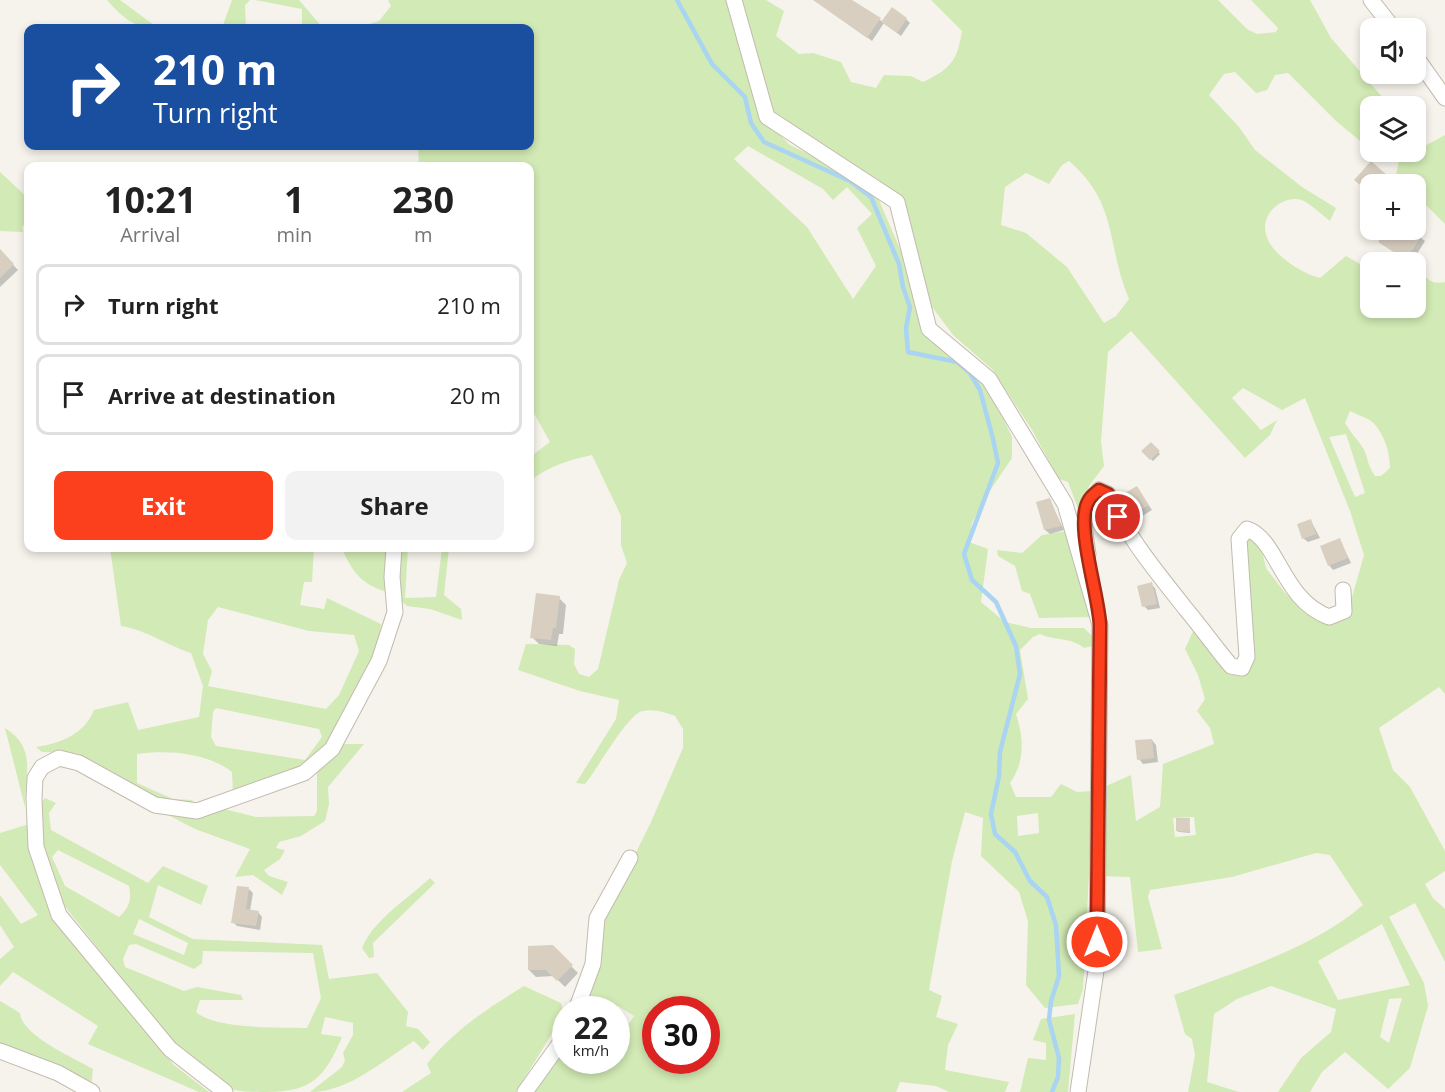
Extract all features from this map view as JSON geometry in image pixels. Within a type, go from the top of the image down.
[{"type":"street","points":[[734,0],[767,117],[897,202],[929,329],[989,379],[1065,504],[1100,625]]},
{"type":"street","points":[[1371,0],[1385,18]]},
{"type":"street","points":[[1426,71],[1445,98]]},
{"type":"street","points":[[1078,1092],[1097,964],[1100,625],[1099,602],[1083,526],[1088,501],[1099,490],[1108,494],[1118,517],[1152,568],[1231,666],[1242,668],[1246,657],[1239,538],[1247,529],[1258,533],[1293,590],[1315,612],[1329,617],[1344,611],[1343,590]]},
{"type":"street","points":[[225,1092],[202,1077],[170,1049],[60,915],[36,847],[35,778],[42,767],[59,758],[79,762],[155,805],[197,811],[304,772],[332,749],[379,661],[395,612],[392,577],[394,552]]},
{"type":"street","points":[[581,996],[593,964],[597,918],[630,858]]},
{"type":"street","points":[[0,1051],[58,1073],[92,1092]]},
{"type":"street","points":[[525,1092],[552,1054]]},
{"type":"green space","points":[[107,0],[120,0],[153,24],[136,24],[118,12]]},
{"type":"green space","points":[[232,0],[250,0],[245,5],[246,24],[223,24]]},
{"type":"green space","points":[[255,0],[299,0],[320,24],[302,24],[302,9]]},
{"type":"green space","points":[[388,0],[727,0],[766,121],[790,145],[846,172],[878,198],[934,328],[988,386],[1012,437],[1012,458],[985,498],[972,523],[969,542],[988,549],[981,602],[1005,622],[1031,628],[1084,628],[1092,636],[1092,646],[1084,648],[1074,642],[1040,634],[1033,637],[1020,650],[1028,699],[1016,714],[1021,732],[1022,750],[1018,767],[1010,783],[1016,797],[1051,797],[1061,784],[1077,792],[1093,791],[1083,989],[1078,1004],[1045,1008],[1026,985],[1028,921],[1019,892],[981,856],[983,818],[965,812],[952,861],[929,990],[942,996],[936,1017],[958,1024],[948,1045],[945,1070],[1009,1082],[1005,1092],[949,1092],[936,1086],[900,1082],[896,1092],[526,1092],[552,1051],[552,1074],[630,1074],[630,1022],[634,1016],[630,1014],[630,996],[579,996],[590,946],[651,822],[683,748],[683,729],[675,716],[667,713],[647,710],[637,714],[621,731],[585,784],[576,783],[616,719],[619,700],[580,691],[518,670],[526,644],[569,645],[575,649],[574,664],[579,674],[589,677],[598,669],[619,580],[627,563],[621,545],[621,516],[592,455],[560,464],[534,478],[534,454],[550,442],[534,413],[534,162],[419,162],[418,150],[534,150],[534,24],[369,24],[379,21],[391,6]],"holes":[[[748,146],[823,189],[833,200],[847,187],[872,214],[857,228],[876,266],[853,299],[807,227],[734,159]],[[1038,813],[1039,833],[1018,836],[1017,816]]]},
{"type":"green space","points":[[736,0],[766,0],[784,11],[776,36],[799,54],[813,53],[841,62],[851,82],[876,88],[884,75],[911,76],[923,82],[940,73],[955,57],[962,31],[931,0],[1218,0],[1247,29],[1257,34],[1276,32],[1278,28],[1251,0],[1310,0],[1331,38],[1360,71],[1360,84],[1371,84],[1381,96],[1360,96],[1360,141],[1336,121],[1288,73],[1275,75],[1267,90],[1256,93],[1235,72],[1224,74],[1209,95],[1239,127],[1255,150],[1302,187],[1336,208],[1330,221],[1304,201],[1297,199],[1284,201],[1272,209],[1266,221],[1267,237],[1277,253],[1285,260],[1320,278],[1346,256],[1360,264],[1360,318],[1426,318],[1426,277],[1436,283],[1445,282],[1445,694],[1439,687],[1379,728],[1393,770],[1410,787],[1445,851],[1445,871],[1425,884],[1433,898],[1445,909],[1445,962],[1415,903],[1389,917],[1424,983],[1428,1006],[1410,1068],[1388,1089],[1345,1052],[1322,1072],[1310,1092],[1278,1092],[1301,1058],[1331,1032],[1336,1009],[1271,986],[1237,999],[1214,1014],[1207,1082],[1239,1092],[1188,1092],[1195,1055],[1192,1039],[1185,1034],[1174,995],[1273,958],[1321,934],[1343,921],[1363,905],[1330,855],[1316,853],[1232,877],[1150,890],[1148,897],[1162,949],[1138,952],[1130,877],[1100,876],[1104,787],[1131,775],[1136,821],[1160,807],[1163,764],[1214,744],[1210,728],[1197,711],[1205,699],[1198,675],[1185,649],[1194,629],[1243,672],[1245,539],[1251,535],[1260,542],[1266,568],[1285,593],[1309,615],[1326,619],[1348,611],[1364,555],[1350,511],[1305,398],[1282,410],[1243,388],[1232,398],[1261,430],[1277,420],[1270,435],[1245,458],[1131,331],[1108,352],[1101,441],[1104,466],[1089,486],[1082,519],[1068,482],[1059,479],[1032,430],[992,369],[954,336],[932,307],[888,194],[879,180],[792,134],[767,105]],"holes":[[[1069,161],[1085,177],[1104,209],[1129,299],[1116,316],[1104,323],[1067,267],[1026,233],[1001,225],[1005,187],[1026,173],[1049,184],[1062,165]],[[1350,411],[1368,419],[1378,428],[1385,441],[1390,462],[1390,468],[1381,476],[1375,476],[1364,450],[1345,423]],[[1346,434],[1365,493],[1355,497],[1329,437]],[[1194,817],[1196,835],[1175,837],[1173,818]],[[1382,924],[1410,985],[1338,1000],[1318,961]],[[1402,998],[1389,1043],[1380,1037],[1389,999]]]},
{"type":"green space","points":[[1445,135],[1445,224],[1426,205],[1426,174],[1396,174],[1399,162],[1426,162],[1426,145]]},
{"type":"green space","points":[[0,172],[24,194],[24,225],[23,232],[0,231]]},
{"type":"green space","points":[[1073,530],[1092,617],[1039,618],[1030,594],[1022,591],[1015,566],[998,556],[997,550],[1022,553],[1042,535]]},
{"type":"green space","points":[[111,552],[314,552],[312,582],[304,582],[300,605],[324,609],[327,598],[381,624],[372,660],[353,703],[329,742],[316,757],[296,772],[233,793],[232,772],[210,760],[186,754],[161,752],[137,754],[137,783],[173,799],[192,800],[196,806],[167,804],[75,753],[42,752],[36,747],[62,740],[78,731],[94,710],[128,702],[138,730],[199,717],[203,686],[191,653],[140,631],[121,626]],"holes":[[[218,607],[309,631],[354,635],[359,651],[339,695],[326,709],[208,686],[212,671],[203,654],[208,620]],[[216,708],[319,729],[322,737],[305,760],[216,746],[211,737],[213,712]]]},
{"type":"green space","points":[[344,552],[387,552],[387,592],[364,581],[349,564]]},
{"type":"green space","points":[[399,552],[408,552],[405,598],[436,597],[442,552],[449,552],[444,595],[461,609],[462,620],[430,609],[407,606],[402,602]]},
{"type":"green space","points":[[5,728],[22,744],[25,753],[27,773],[25,807]]},
{"type":"green space","points":[[340,744],[364,744],[328,787],[329,804],[325,821],[301,836],[279,842],[276,848],[285,850],[280,859],[264,870],[269,876],[288,882],[282,895],[253,875],[235,877],[250,849],[195,829],[166,814],[198,815],[220,808],[256,817],[314,816],[317,811],[317,770]]},
{"type":"green space","points":[[45,798],[56,803],[49,813],[51,830],[148,883],[163,866],[208,886],[201,905],[158,885],[149,917],[193,939],[322,945],[329,979],[377,973],[408,1012],[406,1026],[418,1029],[430,1042],[423,1050],[414,1041],[352,1081],[324,1091],[310,1092],[342,1067],[345,1060],[343,1053],[353,1035],[353,1023],[325,1017],[321,1034],[342,1037],[323,1072],[315,1080],[295,1089],[282,1091],[243,1091],[225,1085],[195,1063],[177,1046],[59,899],[45,859],[40,832],[42,802]],"holes":[[[58,850],[129,886],[129,903],[119,917],[65,886],[52,857]],[[139,919],[188,943],[184,955],[133,934]],[[136,944],[194,969],[202,963],[203,951],[313,953],[321,998],[307,1028],[233,1025],[218,1022],[196,1012],[200,1000],[243,1000],[241,995],[197,987],[184,991],[125,967],[123,959],[129,945]]]},
{"type":"green space","points":[[29,824],[34,866],[51,911],[174,1065],[209,1092],[199,1092],[88,1044],[98,1026],[13,972],[0,986],[0,959],[14,947],[0,925],[0,895],[21,924],[38,915],[0,865],[0,833]]},
{"type":"green space","points":[[430,878],[435,883],[373,943],[374,957],[369,958],[362,948],[367,938],[392,910]]},
{"type":"green space","points":[[524,986],[552,999],[552,1034],[516,1092],[402,1092],[431,1073],[427,1064],[437,1052],[485,1011]]},
{"type":"green space","points":[[0,1001],[20,1013],[29,1029],[39,1037],[93,1069],[91,1087],[0,1048]]},
{"type":"green space","points":[[1075,1014],[1068,1092],[1020,1092],[1028,1058],[1046,1060],[1046,1043],[1033,1040],[1041,1019]]},
{"type":"building","points":[[813,0],[852,0],[881,18],[867,38]]},
{"type":"building","points":[[892,7],[907,18],[897,33],[881,22]]},
{"type":"building","points":[[1370,162],[1386,174],[1360,174],[1360,185],[1354,180]]},
{"type":"building","points":[[1380,240],[1419,240],[1411,252],[1394,252],[1378,242]]},
{"type":"building","points":[[0,249],[14,264],[0,278]]},
{"type":"building","points":[[1151,442],[1160,451],[1150,460],[1141,451]]},
{"type":"building","points":[[1137,486],[1149,505],[1131,516],[1123,503],[1123,494]]},
{"type":"building","points":[[1050,498],[1061,526],[1044,530],[1036,502]]},
{"type":"building","points":[[1311,519],[1316,534],[1302,539],[1297,524]]},
{"type":"building","points":[[1340,538],[1348,558],[1328,566],[1320,546]]},
{"type":"building","points":[[1152,582],[1157,604],[1142,607],[1137,586]]},
{"type":"building","points":[[536,593],[560,596],[556,628],[553,628],[551,640],[530,638]]},
{"type":"building","points":[[1152,739],[1154,758],[1137,760],[1135,740]]},
{"type":"building","points":[[1176,818],[1190,818],[1189,832],[1176,831]]},
{"type":"building","points":[[237,886],[249,887],[246,909],[259,911],[256,926],[231,923]]},
{"type":"building","points":[[553,945],[573,965],[557,981],[546,970],[528,970],[528,946]]},
{"type":"waterway","points":[[677,0],[712,64],[745,97],[751,123],[764,142],[850,181],[871,197],[899,264],[903,287],[910,307],[906,328],[908,352],[957,362],[970,373],[980,390],[998,463],[964,554],[972,580],[996,602],[1016,646],[1020,674],[1000,752],[999,776],[991,814],[995,834],[1015,852],[1030,881],[1047,897],[1056,925],[1059,976],[1051,1001],[1049,1020],[1059,1058],[1058,1077],[1052,1092]]},
{"type":"route","points":[[1097,942],[1100,625],[1099,602],[1083,526],[1088,501],[1099,490],[1108,494],[1118,517]]}]
